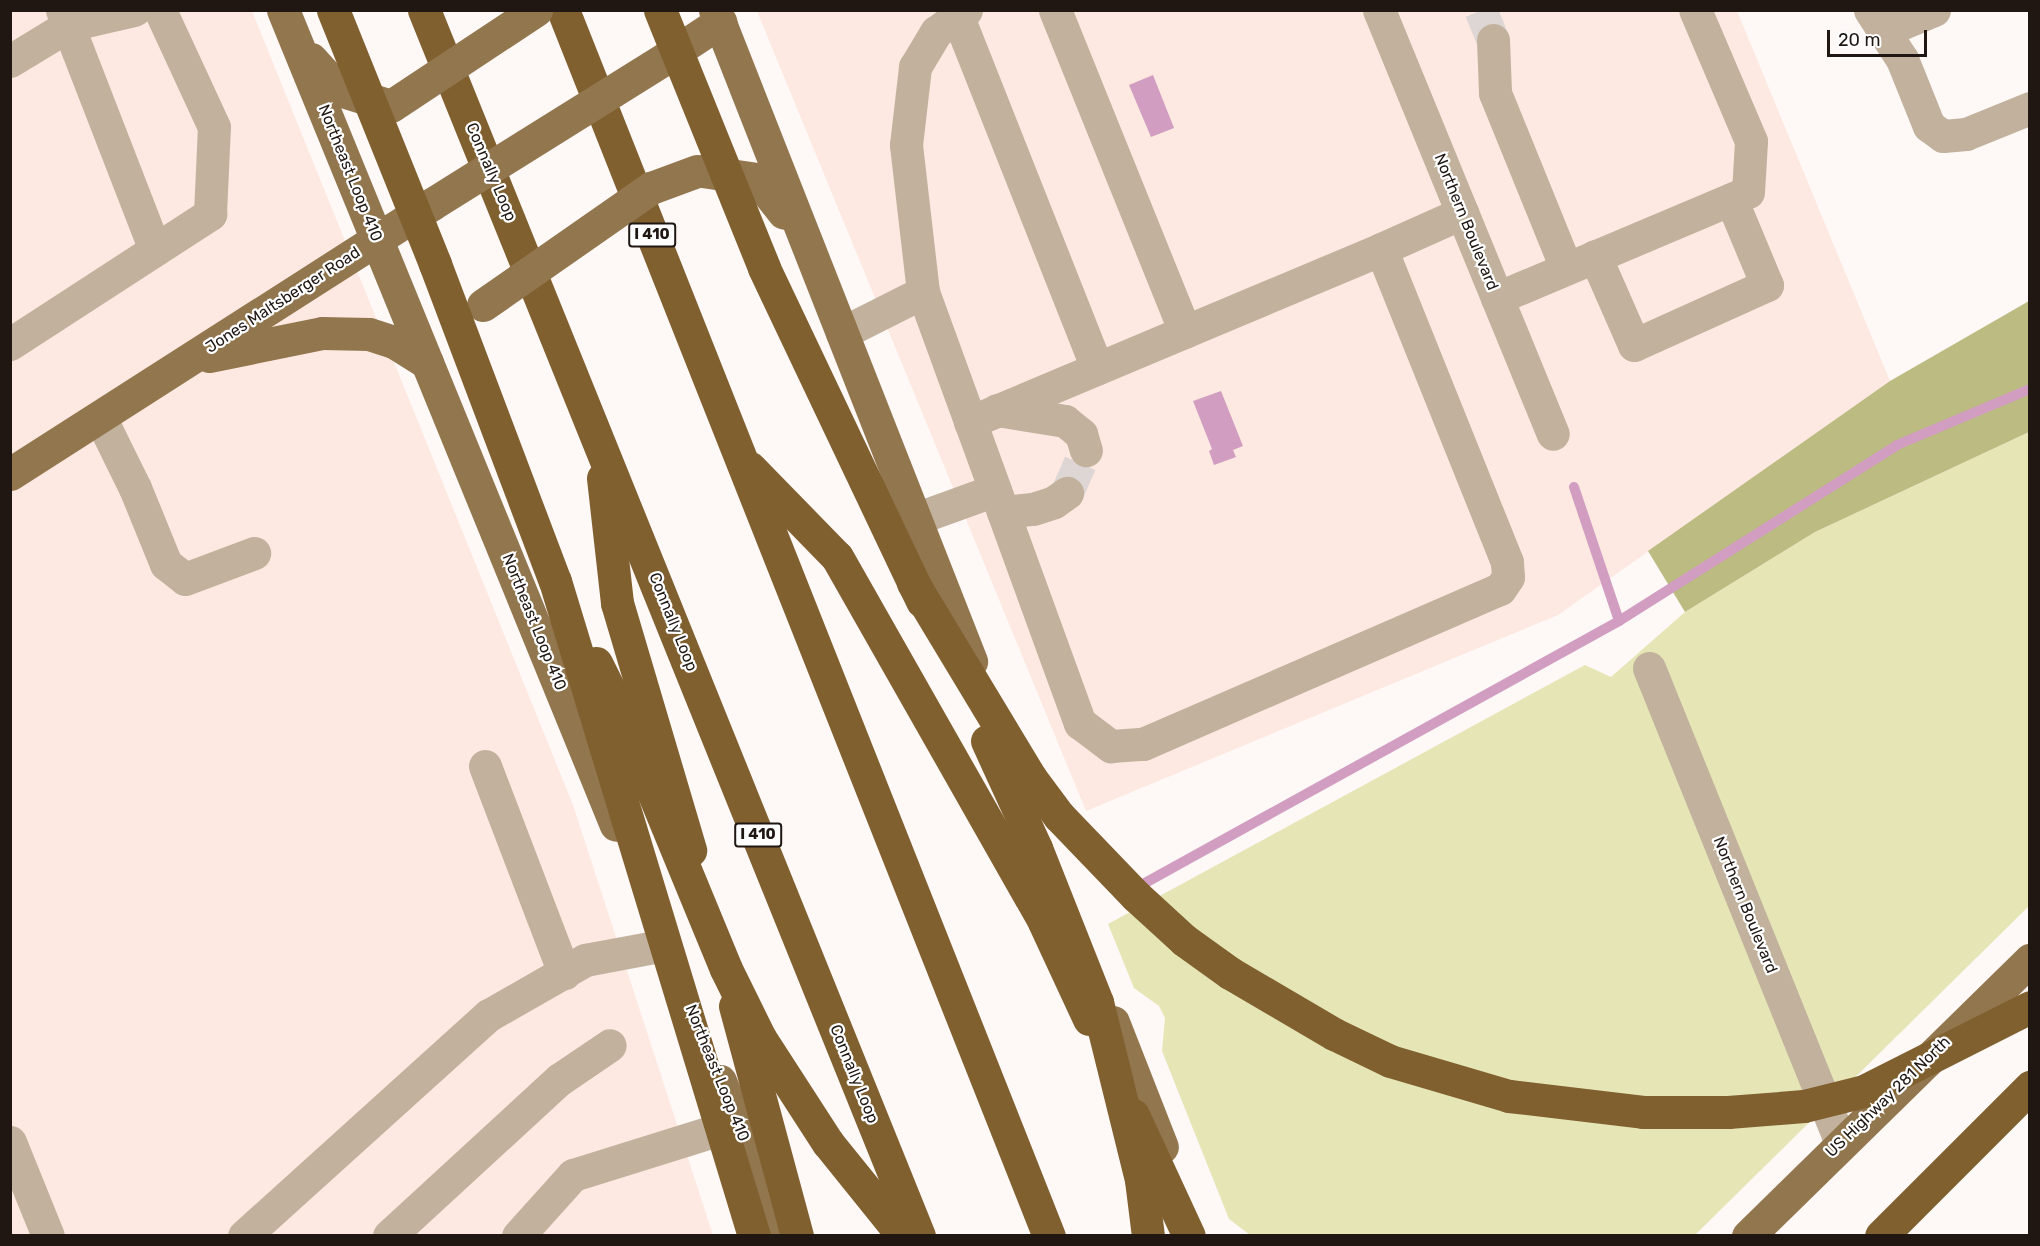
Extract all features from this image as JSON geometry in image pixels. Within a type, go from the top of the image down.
[{"type":"highway","points":[[333,10],[435,264],[555,581],[754,1236]]},
{"type":"highway","name":"Connally Loop","points":[[424,10],[598,434],[919,1236]]},
{"type":"highway","name":"I 410","points":[[563,10],[1049,1236]]},
{"type":"highway","points":[[660,10],[764,268],[1036,848],[1097,1002],[1141,1180],[1149,1236]]},
{"type":"highway","points":[[598,434],[617,603],[740,1024],[797,1236]]},
{"type":"highway","points":[[741,459],[837,557],[1044,922],[1189,1236]]},
{"type":"highway","points":[[555,581],[618,707],[696,900],[760,1038],[828,1143],[903,1236]]},
{"type":"highway","points":[[913,583],[1030,777],[1059,816],[1136,896],[1184,940],[1230,973],[1325,1029],[1390,1061],[1509,1096],[1572,1106],[1643,1113],[1739,1111],[1804,1106],[1864,1091],[2030,1007]]},
{"type":"highway","points":[[1881,1236],[2030,1087]]},
{"type":"main road","name":"Northeast Loop 410","points":[[283,10],[782,1236]]},
{"type":"main road","points":[[297,44],[339,90],[391,106],[536,10]]},
{"type":"main road","points":[[724,14],[805,240],[1197,1236]]},
{"type":"main road","name":"Jones Maltsberger Road","points":[[10,474],[432,204],[667,57],[724,14]]},
{"type":"main road","points":[[476,481],[464,344],[483,304],[651,188],[697,171],[758,179],[805,240]]},
{"type":"main road","points":[[190,359],[322,333],[369,334],[394,342],[427,363]]},
{"type":"main road","name":"US Highway 281 North","points":[[1748,1236],[2030,960]]},
{"type":"street","points":[[10,61],[65,18],[134,10]]},
{"type":"street","points":[[10,344],[210,214],[214,127],[160,10]]},
{"type":"street","points":[[1056,10],[1185,332]]},
{"type":"street","name":"Northern Boulevard","points":[[1379,10],[1553,434]]},
{"type":"street","points":[[1497,298],[1748,192],[1751,141],[1695,10]]},
{"type":"street","points":[[1934,10],[1878,20],[1929,126],[1943,136],[1966,134],[2030,108]]},
{"type":"street","points":[[1097,368],[962,14],[936,32],[915,67],[906,145],[922,292],[984,416],[999,501],[1080,723],[1111,746],[1143,744],[1500,589],[1508,577],[1507,562],[1382,249]]},
{"type":"street","points":[[65,18],[155,250]]},
{"type":"street","points":[[1493,40],[1495,93],[1566,268]]},
{"type":"street","points":[[1595,256],[1634,345],[1767,285],[1731,199]]},
{"type":"street","points":[[984,416],[1382,249],[1462,213]]},
{"type":"street","points":[[842,333],[922,292]]},
{"type":"street","points":[[984,416],[1065,420],[1082,434],[1086,450]]},
{"type":"street","points":[[100,417],[135,488],[166,564],[185,579],[254,553]]},
{"type":"street","points":[[915,519],[999,501],[1033,509],[1054,502],[1067,493]]},
{"type":"street","name":"Northern Boulevard","points":[[1649,668],[1841,1143]]},
{"type":"street","points":[[485,766],[564,973]]},
{"type":"street","points":[[244,1236],[489,1015],[585,960],[665,945]]},
{"type":"street","points":[[389,1236],[560,1080],[610,1046]]},
{"type":"street","points":[[518,1236],[573,1175],[737,1124]]},
{"type":"street","points":[[10,1142],[48,1236]]},
{"type":"shaded area","points":[[10,11],[252,11],[573,805],[713,1235],[11,1235]]},
{"type":"shaded area","points":[[757,11],[1737,11],[1890,381],[1558,615],[1086,811]]},
{"type":"shaded area","points":[[1153,75],[1174,128],[1151,137],[1129,85]]},
{"type":"shaded area","points":[[2029,301],[2029,432],[1815,532],[1685,612],[1648,551],[1890,381]]},
{"type":"shaded area","points":[[1221,391],[1243,446],[1233,450],[1236,457],[1214,465],[1209,451],[1212,449],[1193,401]]},
{"type":"green space","points":[[2029,432],[2029,906],[1695,1235],[1250,1235],[1229,1219],[1162,1051],[1165,1018],[1159,1006],[1134,988],[1108,924],[1585,665],[1611,677],[1685,612],[1815,532]]},
{"type":"waterway","points":[[1145,883],[1619,621],[1897,445],[2030,389]]},
{"type":"waterway","points":[[1574,487],[1619,621]]},
{"type":"tunnel","points":[[1481,10],[1493,40]]},
{"type":"tunnel","points":[[1067,493],[1086,450]]}]
